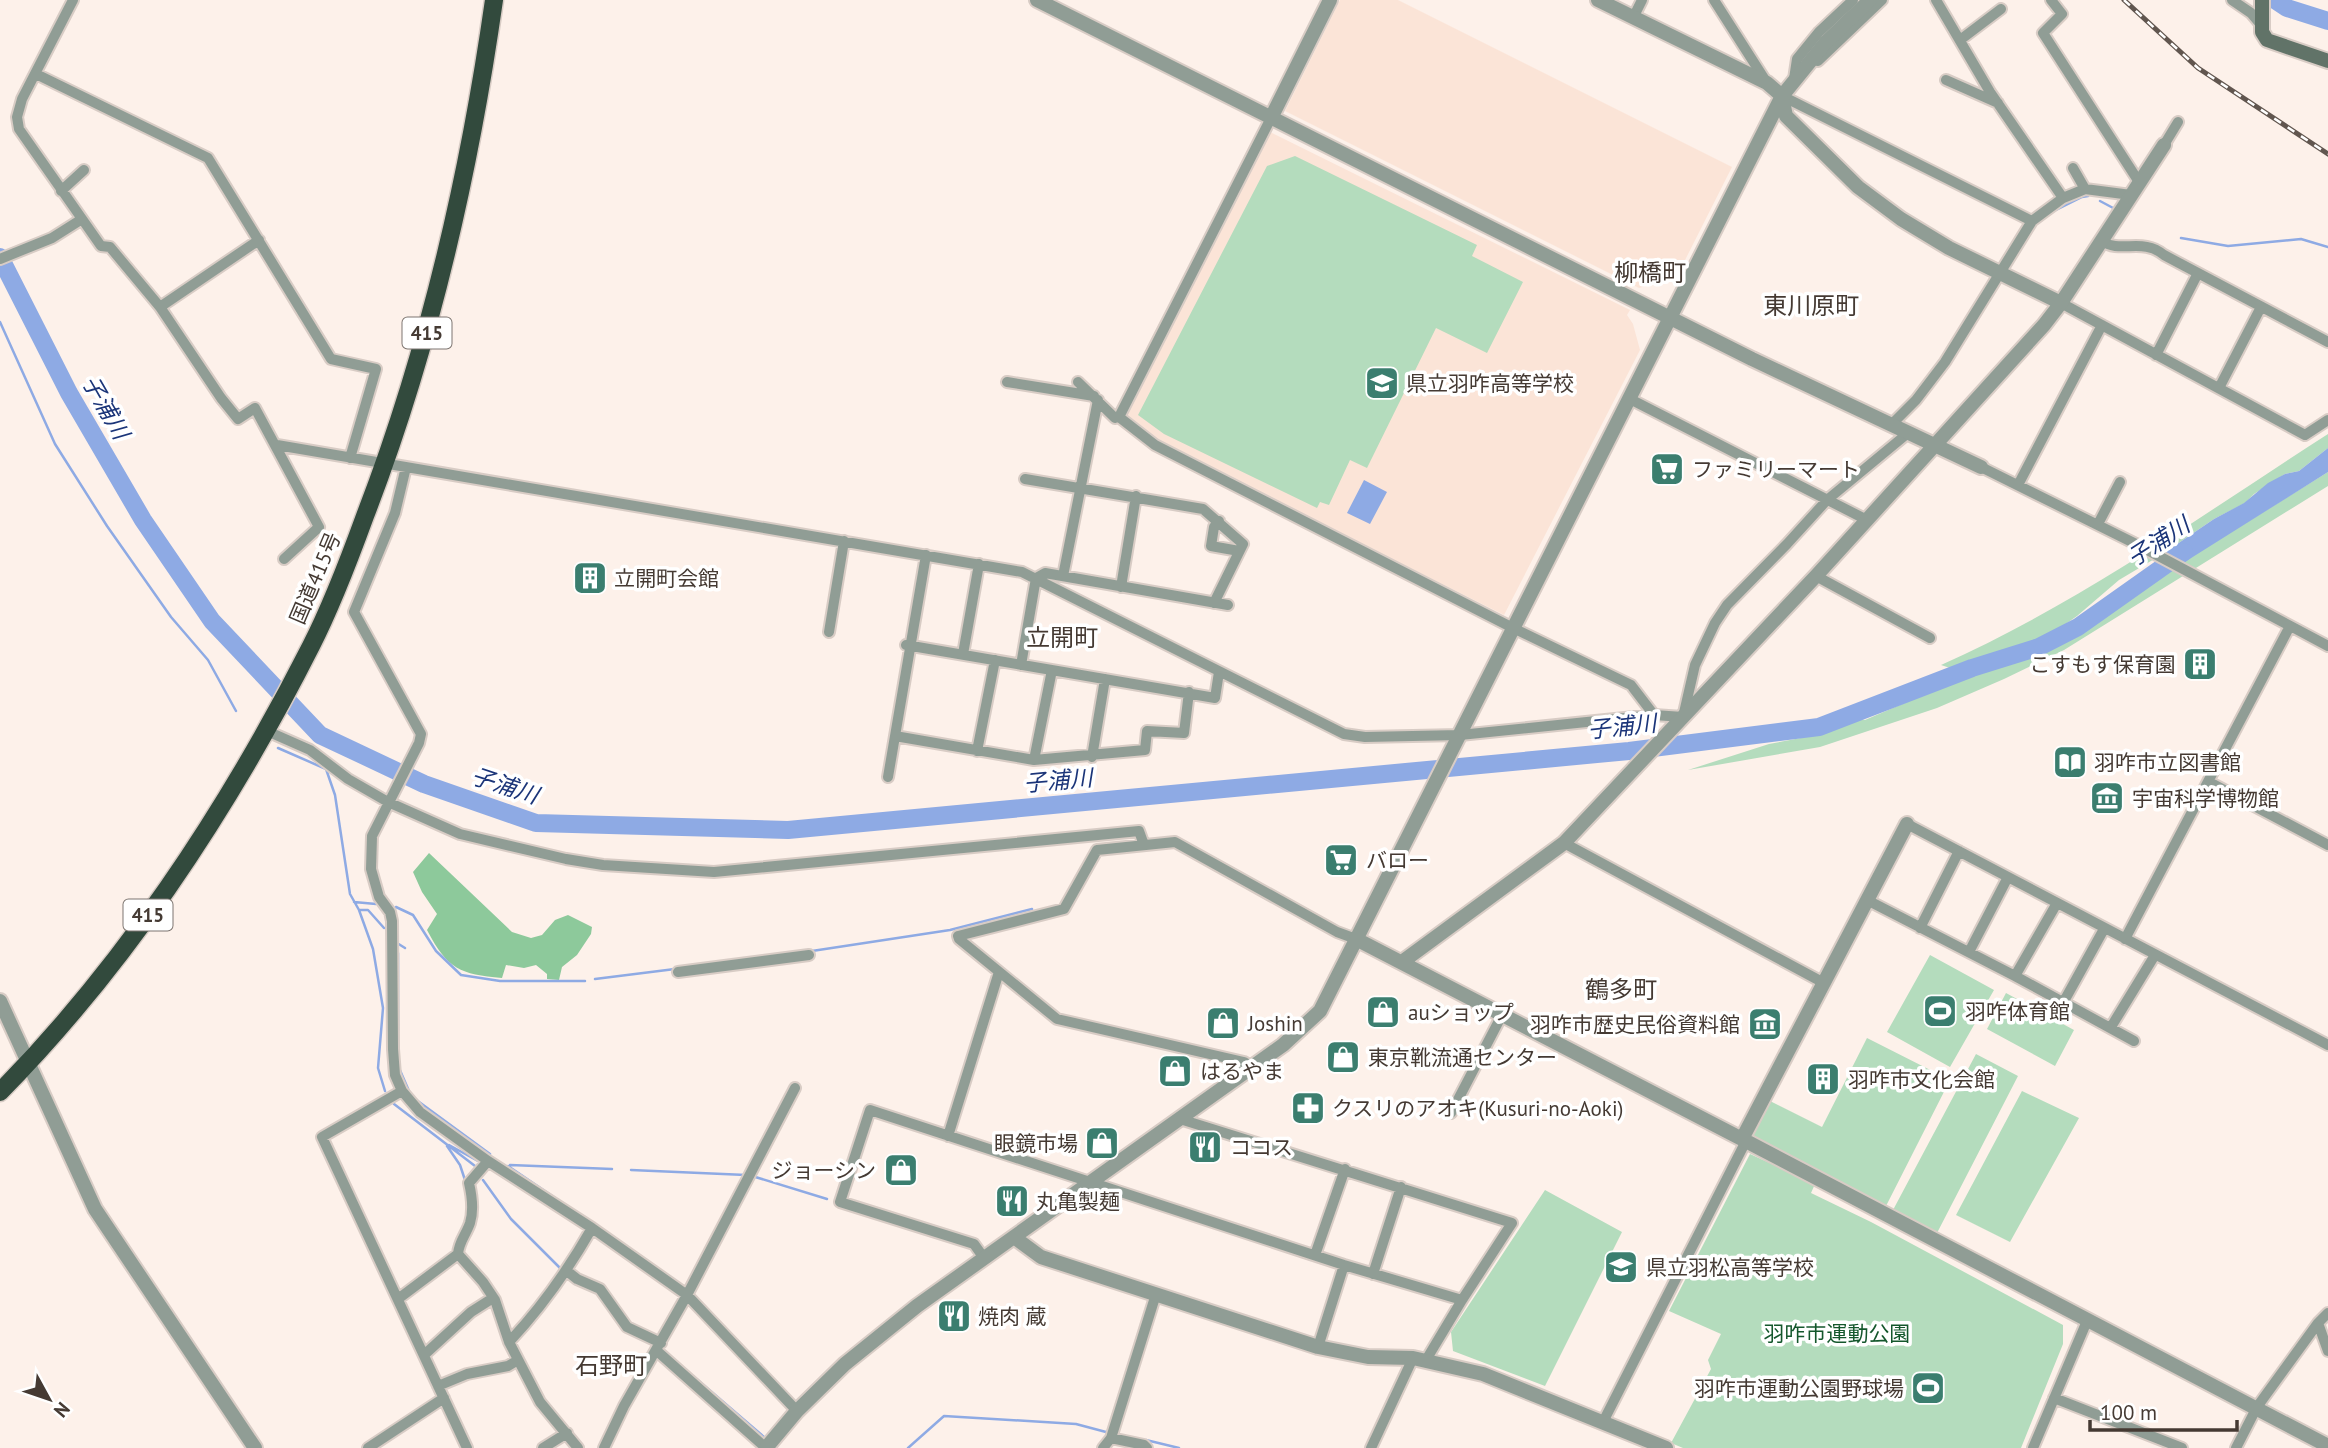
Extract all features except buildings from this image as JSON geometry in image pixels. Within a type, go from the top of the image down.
[{"type":"highway","name":"国道415号","points":[[0,1092],[49,1042],[136,932],[212,824],[270,726],[308,652],[351,555],[385,464],[430,321],[449,245],[494,0]]},
{"type":"main road","points":[[2262,0],[2262,32],[2267,40],[2328,61]]},
{"type":"street","points":[[73,0],[22,99],[17,117],[19,129],[101,246],[110,247],[160,307],[221,398],[239,419],[255,408],[319,527],[284,559]]},
{"type":"street","points":[[1037,0],[1670,318],[2098,524],[2328,646]]},
{"type":"street","points":[[1119,417],[1330,0]]},
{"type":"street","points":[[1598,0],[1767,83],[1782,96],[2032,221]]},
{"type":"street","points":[[1633,18],[1642,0]]},
{"type":"street","points":[[1714,0],[1767,83]]},
{"type":"street","points":[[1794,79],[1797,59],[1819,32],[1853,0]]},
{"type":"street","points":[[567,1271],[577,1279],[600,1289],[627,1327],[659,1347],[766,1448],[797,1411],[845,1364],[917,1306],[1252,1067],[1320,1012],[1782,96],[1826,42],[1870,0]]},
{"type":"street","points":[[1794,79],[1811,69],[1882,0]]},
{"type":"street","points":[[1936,0],[1998,103],[2063,198]]},
{"type":"street","points":[[2051,0],[2062,14],[2043,33],[2135,188]]},
{"type":"street","points":[[2232,0],[2262,26]]},
{"type":"street","points":[[1960,40],[2001,9]]},
{"type":"street","points":[[36,74],[208,158],[331,359],[376,369],[350,458]]},
{"type":"street","points":[[1946,80],[1998,103]]},
{"type":"street","points":[[1782,96],[1786,116],[1858,187],[1924,234],[2061,303],[2305,435],[2328,420]]},
{"type":"street","points":[[1402,962],[1564,843],[1622,785],[1816,576],[2061,303],[2178,122]]},
{"type":"street","points":[[2073,168],[2085,189]]},
{"type":"street","points":[[61,191],[84,170]]},
{"type":"street","points":[[1891,425],[1916,400],[1945,362],[2032,221],[2063,198],[2085,189],[2135,188]]},
{"type":"street","points":[[0,259],[52,238],[82,219]]},
{"type":"street","points":[[160,307],[259,240]]},
{"type":"street","points":[[2102,241],[2109,245],[2153,246],[2164,255],[2328,342]]},
{"type":"street","points":[[2156,355],[2197,273]]},
{"type":"street","points":[[2219,388],[2261,307]]},
{"type":"street","points":[[2018,485],[2102,325]]},
{"type":"street","points":[[1078,382],[1115,418],[1119,417],[1155,445],[1513,628],[1632,685],[1654,716]]},
{"type":"street","points":[[1007,383],[1096,398]]},
{"type":"street","points":[[1063,576],[1096,398]]},
{"type":"street","points":[[1630,400],[1867,520]]},
{"type":"street","points":[[1683,717],[1695,665],[1715,623],[1727,605],[1827,500],[1908,433]]},
{"type":"street","points":[[277,445],[1014,570],[1036,578],[1344,734],[1458,739],[1654,716],[1683,717]]},
{"type":"street","points":[[406,467],[395,513],[354,612],[421,734],[372,836],[371,869],[379,897],[390,912],[392,921],[393,1049],[396,1075],[402,1091],[420,1112],[488,1161],[592,1227],[687,1295],[797,1411]]},
{"type":"street","points":[[1025,479],[1203,509],[1243,544],[1214,603]]},
{"type":"street","points":[[2098,524],[2120,482]]},
{"type":"street","points":[[1121,587],[1136,496]]},
{"type":"street","points":[[1219,521],[1214,527],[1211,546],[1239,551]]},
{"type":"street","points":[[829,632],[844,541]]},
{"type":"street","points":[[888,777],[908,645],[926,555]]},
{"type":"street","points":[[963,654],[979,564]]},
{"type":"street","points":[[1036,578],[1045,573],[1228,605]]},
{"type":"street","points":[[1816,576],[1930,638]]},
{"type":"street","points":[[1021,665],[1036,578]]},
{"type":"street","points":[[2125,939],[2290,626]]},
{"type":"street","points":[[908,645],[1215,698],[1219,672]]},
{"type":"street","points":[[977,751],[995,660]]},
{"type":"street","points":[[1034,760],[1052,670]]},
{"type":"street","points":[[1092,757],[1105,679]]},
{"type":"street","points":[[895,736],[1034,760],[1092,757],[1144,750],[1147,731],[1184,733],[1189,692]]},
{"type":"street","points":[[270,726],[310,750],[348,779],[460,834],[566,859],[650,869],[714,872],[1139,831],[1144,845]]},
{"type":"street","points":[[2209,782],[2328,845]]},
{"type":"street","points":[[1603,1422],[1744,1140],[1907,824],[2328,1045]]},
{"type":"street","points":[[1252,1067],[1244,1062],[1057,1019],[958,936],[1064,909],[1097,850],[1175,842],[1186,846],[1337,932],[1402,962],[2328,1446]]},
{"type":"street","points":[[1564,843],[1824,983]]},
{"type":"street","points":[[1920,928],[1959,852]]},
{"type":"street","points":[[1969,952],[2008,877]]},
{"type":"street","points":[[1867,900],[2134,1041]]},
{"type":"street","points":[[2015,976],[2057,903]]},
{"type":"street","points":[[2063,1003],[2105,929]]},
{"type":"street","points":[[678,972],[808,955]]},
{"type":"street","points":[[2111,1027],[2155,955]]},
{"type":"street","points":[[948,1136],[999,972]]},
{"type":"street","points":[[0,1001],[95,1209],[255,1448]]},
{"type":"street","points":[[1451,1113],[1502,1015]]},
{"type":"street","points":[[604,1448],[794,1088]]},
{"type":"street","points":[[402,1091],[322,1138],[467,1448]]},
{"type":"street","points":[[984,1258],[974,1244],[840,1202],[870,1110],[1089,1183],[1462,1300]]},
{"type":"street","points":[[1180,1119],[1512,1223],[1420,1359],[1371,1448]]},
{"type":"street","points":[[488,1161],[469,1183],[472,1202],[470,1222],[458,1244],[458,1254],[483,1282],[493,1298],[509,1342],[540,1402],[578,1448]]},
{"type":"street","points":[[1315,1255],[1345,1169]]},
{"type":"street","points":[[1373,1274],[1401,1187]]},
{"type":"street","points":[[509,1342],[535,1314],[567,1271],[592,1227]]},
{"type":"street","points":[[1014,1237],[1041,1257],[1318,1347],[1368,1357],[1420,1359],[1483,1374],[1666,1448]]},
{"type":"street","points":[[398,1299],[458,1254]]},
{"type":"street","points":[[1318,1347],[1345,1265]]},
{"type":"street","points":[[1103,1448],[1111,1438],[1156,1294]]},
{"type":"street","points":[[424,1355],[471,1312],[493,1298]]},
{"type":"street","points":[[2236,1448],[2257,1407],[2328,1313]]},
{"type":"street","points":[[2034,1448],[2087,1321]]},
{"type":"street","points":[[2318,1323],[2328,1351]]},
{"type":"street","points":[[438,1386],[467,1374],[500,1368],[518,1360]]},
{"type":"street","points":[[368,1448],[444,1398]]},
{"type":"street","points":[[2054,1398],[2182,1448]]},
{"type":"street","points":[[543,1448],[567,1433]]},
{"type":"street","points":[[1111,1438],[1147,1448]]},
{"type":"shaded area","points":[[1340,0],[1398,0],[1732,167],[1677,276],[1639,288],[1285,111]]},
{"type":"shaded area","name":"県立羽咋高等学校","points":[[1270,132],[1630,310],[1627,315],[1633,324],[1640,350],[1504,615],[1156,441],[1124,416],[1263,139],[1267,139]]},
{"type":"green space","points":[[1295,156],[1477,245],[1472,256],[1523,282],[1487,353],[1436,328],[1367,468],[1350,460],[1329,505],[1320,502],[1317,508],[1164,434],[1138,415],[1267,166]]},
{"type":"green space","points":[[2328,434],[2328,448],[2299,471],[2285,474],[2245,503],[2214,519],[2119,580],[2057,630],[2036,641],[1950,668],[1941,665],[2090,587]]},
{"type":"green space","points":[[2328,472],[2328,486],[2064,650],[2004,679],[1937,708],[1820,747],[1688,770],[1769,744],[1822,734],[1842,722],[1865,720],[1979,671],[1995,669],[2049,648]]},
{"type":"green space","points":[[429,853],[512,932],[531,938],[542,935],[555,920],[568,915],[592,927],[591,934],[577,955],[562,967],[559,980],[547,979],[547,974],[536,965],[524,968],[506,965],[502,978],[465,972],[449,962],[427,930],[437,914],[422,892],[413,872]]},
{"type":"green space","name":"羽咋体育館","points":[[1930,955],[1994,990],[1950,1067],[1887,1032]]},
{"type":"green space","points":[[2006,993],[2074,1030],[2055,1066],[1987,1029]]},
{"type":"green space","points":[[1867,1038],[1950,1080],[1885,1208],[1752,1135],[1770,1101],[1822,1127]]},
{"type":"green space","points":[[1976,1054],[2018,1076],[1937,1233],[1893,1210]]},
{"type":"green space","points":[[2022,1091],[2079,1118],[2010,1242],[1956,1215]]},
{"type":"green space","name":"羽咋市運動公園","points":[[1750,1154],[1815,1184],[1811,1193],[1871,1222],[2063,1325],[2063,1344],[2021,1448],[1683,1448],[1671,1443],[1711,1369],[1708,1360],[1721,1334],[1669,1311]]},
{"type":"green space","points":[[1545,1190],[1622,1232],[1545,1386],[1453,1351],[1451,1332]]},
{"type":"water","points":[[2328,448],[2328,472],[2180,565],[2161,555],[2214,519],[2244,503],[2268,483],[2285,474],[2299,471]]},
{"type":"water","points":[[1364,480],[1387,492],[1370,524],[1347,513]]},
{"type":"waterway","points":[[2275,0],[2287,8],[2328,21]]},
{"type":"waterway","points":[[2052,212],[2088,196]]},
{"type":"waterway","points":[[2100,201],[2115,209]]},
{"type":"waterway","points":[[2181,238],[2228,246],[2301,239],[2328,247]]},
{"type":"waterway","name":"子浦川","points":[[0,257],[69,393],[143,520],[212,621],[320,735],[424,784],[536,823],[788,830],[1629,751],[1819,727],[1972,668],[2039,647],[2078,627],[2184,552]]},
{"type":"waterway","name":"子浦川","points":[[0,270],[7,270]]},
{"type":"waterway","points":[[0,322],[55,444],[107,526],[171,617],[208,660],[236,711]]},
{"type":"waterway","points":[[278,748],[326,769],[335,795],[350,894],[359,910],[373,949],[383,1008],[378,1068],[385,1091]]},
{"type":"waterway","points":[[354,902],[376,904]]},
{"type":"waterway","points":[[396,907],[413,915],[436,951],[461,975],[500,981],[585,981]]},
{"type":"waterway","points":[[812,951],[950,930],[1032,909]]},
{"type":"waterway","points":[[359,910],[368,910],[384,928]]},
{"type":"waterway","points":[[397,943],[405,948]]},
{"type":"waterway","points":[[398,953],[398,1030]]},
{"type":"waterway","points":[[595,979],[675,969]]},
{"type":"waterway","points":[[399,1068],[409,1091]]},
{"type":"waterway","points":[[415,1099],[490,1154]]},
{"type":"waterway","points":[[394,1104],[475,1166]]},
{"type":"waterway","points":[[449,1145],[478,1161]]},
{"type":"waterway","points":[[447,1146],[460,1165],[465,1180]]},
{"type":"waterway","points":[[510,1165],[612,1169]]},
{"type":"waterway","points":[[508,1166],[561,1202]]},
{"type":"waterway","points":[[631,1170],[746,1175]]},
{"type":"waterway","points":[[752,1176],[827,1199]]},
{"type":"waterway","points":[[483,1180],[511,1219],[561,1269]]},
{"type":"waterway","points":[[693,1376],[764,1437]]},
{"type":"waterway","points":[[908,1448],[944,1416],[1076,1424],[1106,1432]]},
{"type":"waterway","points":[[1146,1440],[1179,1448]]},
{"type":"railway","points":[[2124,0],[2198,68],[2328,154]]},
{"type":"place","name":"県立羽咋高等学校","points":[[1382,383]]},
{"type":"place","name":"ファミリーマート","points":[[1667,469]]},
{"type":"place","name":"立開町会館","points":[[590,578]]},
{"type":"place","name":"こすもす保育園","points":[[2200,664]]},
{"type":"place","name":"羽咋市立図書館","points":[[2070,762]]},
{"type":"place","name":"宇宙科学博物館","points":[[2107,798]]},
{"type":"place","name":"バロー","points":[[1341,860]]},
{"type":"place","name":"羽咋体育館","points":[[1940,1011]]},
{"type":"place","name":"auショップ","points":[[1383,1012]]},
{"type":"place","name":"Joshin","points":[[1223,1023]]},
{"type":"place","name":"羽咋市歴史民俗資料館","points":[[1765,1024]]},
{"type":"place","name":"東京靴流通センター","points":[[1343,1057]]},
{"type":"place","name":"はるやま","points":[[1175,1071]]},
{"type":"place","name":"羽咋市文化会館","points":[[1823,1079]]},
{"type":"place","name":"クスリのアオキ(Kusuri-no-Aoki)","points":[[1308,1108]]},
{"type":"place","name":"眼鏡市場","points":[[1102,1143]]},
{"type":"place","name":"ココス","points":[[1205,1147]]},
{"type":"place","name":"ジョーシン","points":[[901,1170]]},
{"type":"place","name":"丸亀製麺","points":[[1012,1201]]},
{"type":"place","name":"県立羽松高等学校","points":[[1621,1267]]},
{"type":"place","name":"焼肉 蔵","points":[[954,1316]]},
{"type":"place","name":"羽咋市運動公園野球場","points":[[1928,1388]]},
{"type":"district","name":"柳橋町","points":[[1650,272]]},
{"type":"district","name":"東川原町","points":[[1811,305]]},
{"type":"district","name":"立開町","points":[[1062,637]]},
{"type":"district","name":"鶴多町","points":[[1621,989]]},
{"type":"district","name":"石野町","points":[[611,1365]]}]
